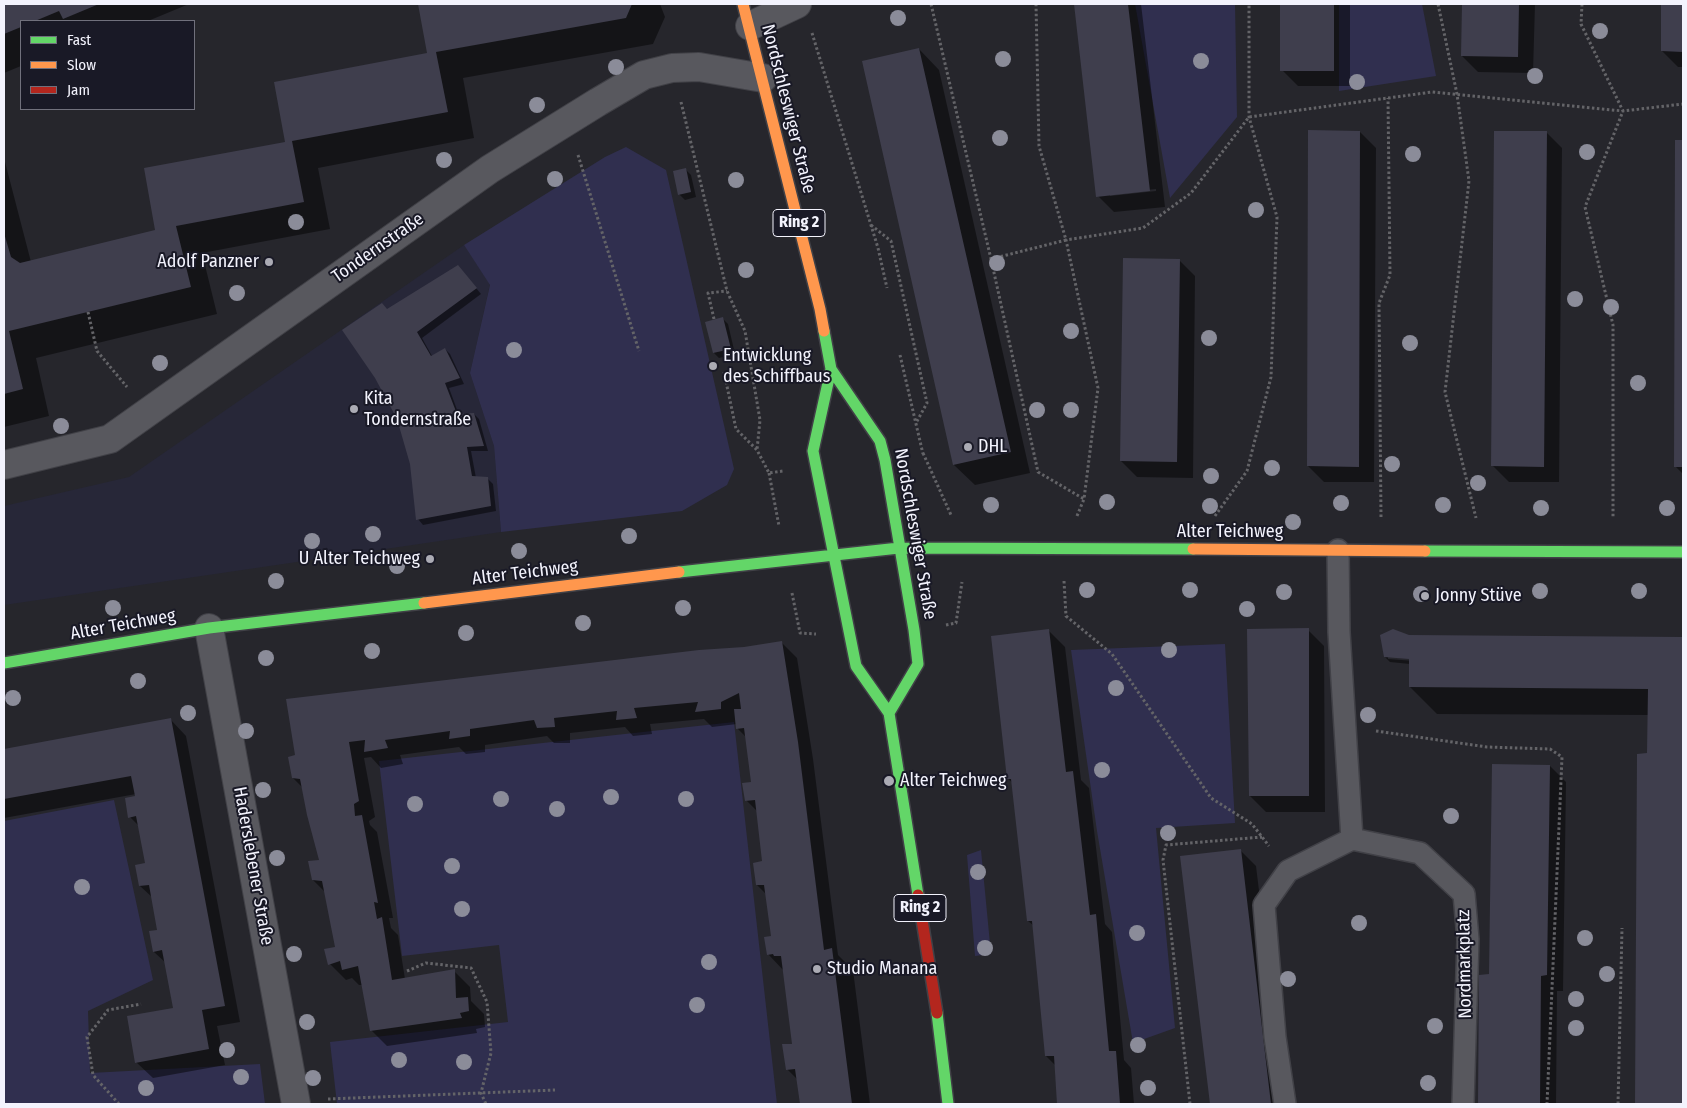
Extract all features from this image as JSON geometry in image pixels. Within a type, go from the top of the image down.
[{"type":"street","points":[[746,15],[797,4]]},
{"type":"street","name":"Nordschleswiger Straße","points":[[746,15],[820,309],[831,369],[813,451],[856,666],[889,713],[941,1039],[948,1104]]},
{"type":"street","name":"Tondernstraße","points":[[4,465],[110,438],[490,169],[644,75],[672,68],[699,67],[763,78]]},
{"type":"street","name":"Nordschleswiger Straße","points":[[831,369],[880,441],[914,630],[918,664],[889,713]]},
{"type":"street","name":"Alter Teichweg","points":[[4,663],[209,628],[899,548],[1683,552]]},
{"type":"street","name":"Haderslebener Straße","points":[[209,628],[296,1104]]},
{"type":"lane","points":[[1285,1104],[1275,1037],[1264,905],[1288,871],[1352,839],[1340,632],[1338,550]]},
{"type":"lane","name":"Nordmarkplatz","points":[[1352,839],[1420,853],[1464,894],[1468,939],[1463,1104]]},
{"type":"path","points":[[931,4],[991,259],[1038,472],[1084,499]]},
{"type":"path","points":[[1036,4],[1039,146],[1066,240],[1098,388],[1084,499],[1062,549],[1066,616],[1112,654],[1211,798],[1252,824],[1288,871]]},
{"type":"path","points":[[1190,550],[1247,471],[1271,377],[1277,217],[1249,117],[1249,4]]},
{"type":"path","points":[[1438,4],[1457,94],[1469,180],[1445,392],[1484,551]]},
{"type":"path","points":[[1582,4],[1581,24],[1623,111],[1585,207],[1613,325],[1613,552]]},
{"type":"path","points":[[812,31],[871,224],[887,288]]},
{"type":"path","points":[[672,68],[727,290],[745,331],[760,420],[757,450]]},
{"type":"path","points":[[991,259],[1066,240],[1143,228],[1191,192],[1249,117],[1432,92],[1623,111],[1683,104]]},
{"type":"path","points":[[1381,550],[1379,303],[1390,275],[1388,98]]},
{"type":"path","points":[[567,121],[639,351]]},
{"type":"path","points":[[871,224],[891,241],[927,404],[916,424]]},
{"type":"path","points":[[714,320],[708,293],[727,290]]},
{"type":"path","points":[[88,312],[97,351],[147,412]]},
{"type":"path","points":[[900,355],[910,397]]},
{"type":"path","points":[[724,372],[736,429],[757,450],[769,472],[816,468]]},
{"type":"path","points":[[924,454],[966,549]]},
{"type":"path","points":[[1346,726],[1487,747],[1550,749],[1562,757],[1547,1104]]},
{"type":"path","points":[[1190,1104],[1164,860],[1166,845],[1262,837]]},
{"type":"path","points":[[1618,1104],[1622,928]]},
{"type":"path","points":[[407,971],[426,963],[471,968],[487,1002],[491,1052],[481,1093],[486,1104]]},
{"type":"path","points":[[119,1104],[93,1075],[87,1037],[108,1010],[141,1004]]},
{"type":"path","points":[[325,1099],[555,1090]]},
{"type":"shaded area","points":[[1135,4],[1235,4],[1237,117],[1170,198]]},
{"type":"shaded area","points":[[1339,4],[1422,4],[1436,76],[1339,91]]},
{"type":"shaded area","points":[[626,147],[666,170],[734,469],[727,485],[682,511],[501,532],[494,446],[470,373],[490,285],[464,245],[605,157]]},
{"type":"shaded area","name":"Kita Tondernstraße","points":[[464,245],[490,284],[470,373],[494,446],[501,532],[4,605],[4,506],[129,477]]},
{"type":"shaded area","points":[[1225,644],[1235,823],[1156,828],[1175,1028],[1133,1043],[1097,831],[1071,650]]},
{"type":"shaded area","points":[[734,722],[777,1104],[337,1104],[330,1042],[508,1022],[499,945],[402,956],[379,761]]},
{"type":"shaded area","points":[[114,800],[153,980],[88,1011],[90,1073],[260,1064],[265,1104],[4,1104],[4,821]]},
{"type":"shaded area","points":[[981,850],[991,954],[975,956],[967,855]]},
{"type":"building","points":[[4,4],[99,4],[63,19],[59,11],[37,20],[20,20],[20,27],[4,34]]},
{"type":"building","points":[[418,4],[632,4],[626,18],[436,52],[448,112],[292,141],[304,202],[176,226],[191,287],[9,331],[23,389],[4,394],[4,233],[11,257],[20,263],[155,230],[144,168],[285,142],[274,82],[427,53]]},
{"type":"building","points":[[1074,4],[1128,4],[1150,191],[1096,197]]},
{"type":"building","points":[[1280,4],[1334,4],[1334,71],[1280,71]]},
{"type":"building","points":[[1462,4],[1519,4],[1518,57],[1461,56]]},
{"type":"building","points":[[1661,4],[1683,4],[1683,52],[1661,51]]},
{"type":"building","points":[[919,48],[1011,452],[953,465],[862,61]]},
{"type":"building","points":[[1308,130],[1360,131],[1359,467],[1307,466]]},
{"type":"building","points":[[1494,131],[1547,131],[1544,467],[1491,466]]},
{"type":"building","points":[[1675,140],[1683,140],[1683,467],[1674,467]]},
{"type":"building","points":[[686,168],[691,192],[678,195],[673,171]]},
{"type":"building","points":[[1123,258],[1180,259],[1177,462],[1120,461]]},
{"type":"building","points":[[458,265],[477,288],[417,332],[431,356],[445,348],[460,378],[445,383],[457,414],[474,413],[484,446],[467,447],[472,476],[488,477],[491,506],[416,520],[410,464],[397,419],[375,378],[342,330],[382,303],[387,309]]},
{"type":"building","points":[[723,317],[731,349],[713,353],[705,322]]},
{"type":"building","points":[[1309,628],[1309,796],[1249,796],[1247,629]]},
{"type":"building","points":[[1049,629],[1066,772],[1073,771],[1090,915],[1096,914],[1109,1051],[1116,1051],[1120,1104],[1057,1104],[1054,1056],[1045,1056],[1032,921],[1027,921],[1011,779],[1007,779],[991,636]]},
{"type":"building","points":[[1393,629],[1409,635],[1683,637],[1683,1104],[1635,1104],[1637,754],[1647,753],[1648,689],[1409,687],[1409,659],[1384,657],[1380,635]]},
{"type":"building","points":[[782,641],[798,742],[824,950],[832,948],[852,1104],[800,1104],[795,1069],[786,1070],[782,1044],[792,1044],[781,956],[767,955],[764,937],[771,936],[764,885],[756,885],[753,863],[762,861],[755,800],[745,801],[742,783],[751,782],[744,728],[736,729],[734,709],[741,709],[739,693],[721,702],[721,709],[695,712],[698,702],[634,708],[637,718],[616,720],[617,711],[554,718],[555,727],[537,728],[534,720],[470,729],[470,736],[449,739],[450,731],[385,740],[388,748],[364,752],[365,740],[349,742],[359,801],[354,804],[355,816],[362,815],[378,903],[374,902],[377,919],[382,917],[392,980],[455,969],[456,998],[468,997],[469,1011],[460,1013],[462,1018],[370,1031],[358,966],[342,970],[340,961],[328,965],[324,949],[335,947],[322,881],[312,880],[308,861],[319,860],[300,779],[292,778],[288,757],[295,755],[286,699],[699,650],[744,647]]},
{"type":"building","points":[[171,718],[225,1006],[202,1010],[209,1049],[135,1063],[127,1016],[173,1008],[162,950],[153,952],[149,931],[157,930],[149,885],[139,886],[135,865],[145,863],[136,816],[128,818],[125,798],[135,796],[131,776],[4,799],[4,749]]},
{"type":"building","points":[[1492,764],[1550,765],[1547,975],[1541,976],[1540,1104],[1478,1104],[1479,975],[1489,974]]},
{"type":"building","points":[[1241,849],[1271,1104],[1210,1104],[1180,856]]},
{"type":"traffic: fast","points":[[824,331],[831,369],[880,441],[885,460],[914,630],[918,664],[889,713]]},
{"type":"traffic: fast","points":[[831,369],[813,451],[856,666],[889,713],[918,895]]},
{"type":"traffic: fast","points":[[679,572],[899,548],[1193,549]]},
{"type":"traffic: fast","points":[[1425,551],[1683,552]]},
{"type":"traffic: fast","points":[[4,663],[209,628],[424,603]]},
{"type":"traffic: fast","points":[[937,1013],[948,1104]]},
{"type":"traffic: slow","points":[[743,4],[824,331]]},
{"type":"traffic: slow","points":[[1193,549],[1425,551]]},
{"type":"traffic: slow","points":[[424,603],[679,572]]},
{"type":"traffic: jam","points":[[918,895],[937,1013]]},
{"type":"place","name":"Adolf Panzner","points":[[269,262]]},
{"type":"place","name":"Entwicklung des Schiffbaus","points":[[713,366]]},
{"type":"place","name":"Kita Tondernstraße","points":[[354,409]]},
{"type":"place","name":"DHL","points":[[968,447]]},
{"type":"place","name":"U Alter Teichweg","points":[[430,559]]},
{"type":"place","name":"Jonny Stüve","points":[[1425,596]]},
{"type":"place","name":"Alter Teichweg","points":[[889,781]]},
{"type":"place","name":"Studio Manana","points":[[817,969]]}]
